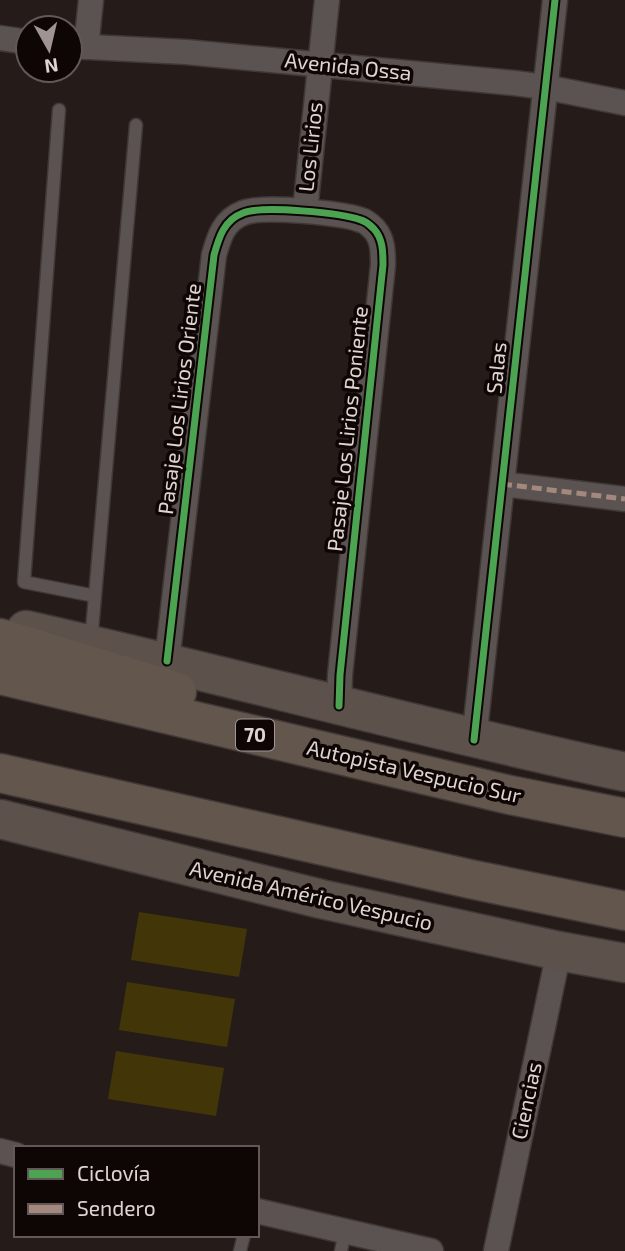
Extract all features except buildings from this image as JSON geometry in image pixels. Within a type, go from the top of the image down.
[{"type":"highway","points":[[0,638],[510,795]]},
{"type":"highway","name":"Autopista Vespucio Sur","points":[[0,675],[510,795],[625,818]]},
{"type":"highway","points":[[0,773],[470,879],[625,911]]},
{"type":"highway","points":[[0,800],[470,879]]},
{"type":"main road","points":[[0,624],[167,662],[474,740],[625,772]]},
{"type":"main road","name":"Avenida Américo Vespucio","points":[[0,820],[321,899],[625,963]]},
{"type":"street","points":[[84,25],[91,0]]},
{"type":"street","name":"Los Lirios","points":[[305,211],[327,0]]},
{"type":"street","name":"Salas","points":[[474,740],[555,0]]},
{"type":"street","name":"Avenida Ossa","points":[[84,47],[174,51],[545,87],[625,103]]},
{"type":"street","name":"Pasaje Los Lirios Oriente","points":[[167,662],[214,255],[219,235],[229,221],[243,213],[260,209],[305,211]]},
{"type":"street","name":"Pasaje Los Lirios Poniente","points":[[305,211],[362,220],[374,229],[383,252],[339,706]]},
{"type":"street","points":[[502,484],[625,499]]},
{"type":"street","name":"Ciencias","points":[[496,1251],[559,951]]},
{"type":"street","points":[[259,1212],[343,1241],[431,1251]]},
{"type":"lane","points":[[59,110],[24,582],[95,596]]},
{"type":"lane","points":[[91,644],[136,125]]},
{"type":"shaded area","points":[[139,912],[247,929],[239,977],[131,960]]},
{"type":"shaded area","points":[[127,982],[235,999],[227,1047],[119,1030]]},
{"type":"shaded area","points":[[116,1051],[224,1068],[216,1116],[108,1099]]},
{"type":"marked path","points":[[502,484],[625,499]]},
{"type":"cycle path","points":[[474,740],[555,0]]},
{"type":"cycle path","points":[[167,661],[214,255],[220,236],[231,220],[253,211],[302,211],[351,217],[364,221],[377,233],[382,246],[383,265],[339,706]]}]
